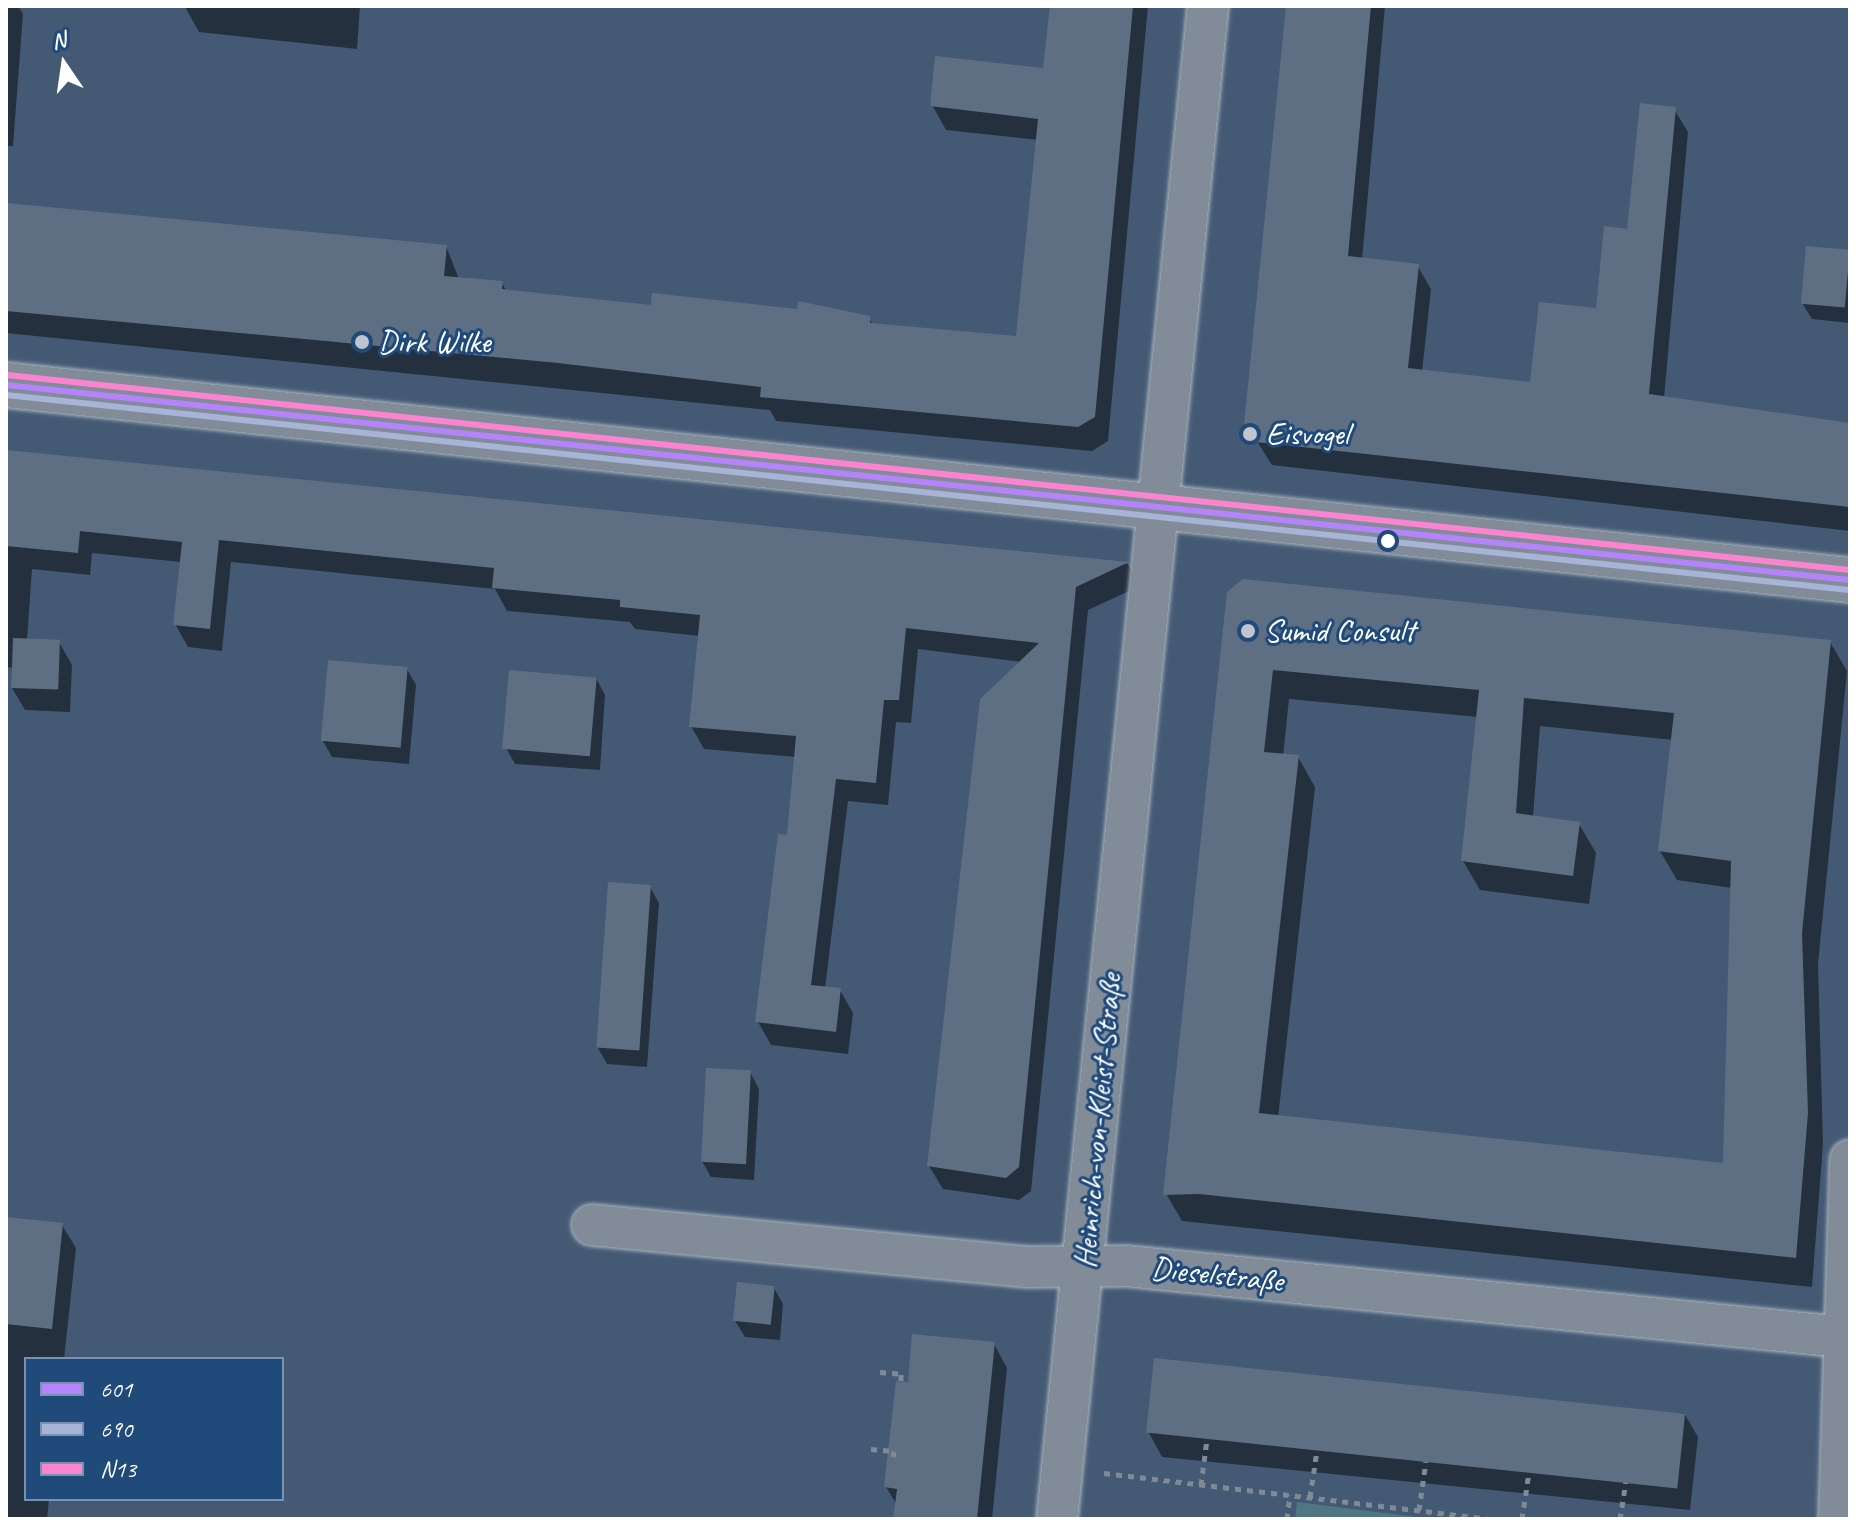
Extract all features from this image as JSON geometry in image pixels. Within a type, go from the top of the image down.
[{"type":"street","name":"Heinrich-von-Kleist-Straße","points":[[1057,1519],[1085,1265],[1208,6]]},
{"type":"street","points":[[6,385],[1850,580]]},
{"type":"street","points":[[1839,1519],[1842,1337],[1850,1160]]},
{"type":"street","name":"Dieselstraße","points":[[592,1225],[1026,1267],[1085,1265],[1842,1337]]},
{"type":"path","points":[[880,1372],[901,1374],[901,1382]]},
{"type":"path","points":[[1201,1485],[1207,1439]]},
{"type":"path","points":[[871,1449],[894,1451],[893,1457]]},
{"type":"path","points":[[1310,1497],[1317,1450]]},
{"type":"path","points":[[1419,1510],[1426,1461]]},
{"type":"path","points":[[1062,1468],[1487,1519]]},
{"type":"path","points":[[1522,1519],[1529,1472]]},
{"type":"path","points":[[1620,1519],[1626,1482]]},
{"type":"path","points":[[1287,1519],[1290,1495]]},
{"type":"green space","points":[[1297,1502],[1432,1519],[1295,1519]]},
{"type":"building","points":[[1050,6],[1133,6],[1095,417],[1078,427],[760,397],[761,387],[558,363],[6,311],[6,203],[447,245],[444,276],[503,281],[502,289],[651,305],[652,293],[797,309],[798,301],[870,316],[870,323],[1016,336],[1038,119],[930,106],[935,56],[1043,68]]},
{"type":"building","points":[[1286,6],[1371,6],[1348,256],[1419,264],[1408,368],[1530,382],[1539,302],[1596,308],[1604,226],[1627,229],[1640,103],[1676,107],[1649,394],[1850,423],[1850,507],[1256,442],[1244,425]]},
{"type":"building","points":[[1806,246],[1850,250],[1845,308],[1801,304]]},
{"type":"building","points":[[6,450],[1129,562],[1076,587],[1019,1167],[1006,1178],[927,1166],[980,699],[1039,643],[906,628],[899,700],[884,700],[876,783],[836,779],[811,985],[841,988],[836,1032],[755,1022],[778,834],[787,835],[796,736],[689,727],[700,615],[620,607],[620,600],[492,588],[494,568],[219,540],[210,629],[173,625],[182,542],[80,531],[78,553],[6,546]]},
{"type":"building","points":[[1243,579],[1831,640],[1802,933],[1808,1113],[1796,1258],[1199,1194],[1163,1195],[1227,592]],"holes":[[[1273,670],[1479,690],[1461,861],[1573,876],[1580,822],[1516,813],[1524,698],[1674,713],[1658,851],[1731,861],[1723,1163],[1259,1113],[1299,755],[1264,752]]]},
{"type":"building","points":[[13,638],[60,640],[58,690],[11,688]]},
{"type":"building","points":[[328,660],[408,667],[401,748],[321,741]]},
{"type":"building","points":[[509,670],[597,678],[590,756],[502,749]]},
{"type":"building","points":[[608,882],[651,885],[639,1051],[596,1048]]},
{"type":"building","points":[[706,1068],[751,1070],[746,1164],[701,1162]]},
{"type":"building","points":[[6,1217],[63,1223],[52,1329],[6,1324]]},
{"type":"building","points":[[737,1282],[775,1286],[771,1325],[733,1321]]},
{"type":"building","points":[[912,1334],[995,1342],[977,1519],[893,1519],[897,1489],[884,1487],[896,1381],[908,1382]]},
{"type":"building","points":[[1154,1358],[1685,1414],[1677,1488],[1146,1433]]},
{"type":"transit line","name":"N13","points":[[7,375],[1850,570]]},
{"type":"transit line","name":"601","points":[[6,385],[1850,580]]},
{"type":"transit line","name":"690","points":[[6,395],[1849,590]]},
{"type":"place","name":"Dirk Wilke","points":[[362,342]]},
{"type":"place","name":"Eisvogel","points":[[1250,434]]},
{"type":"place","name":"Sumid Consult","points":[[1248,631]]}]
